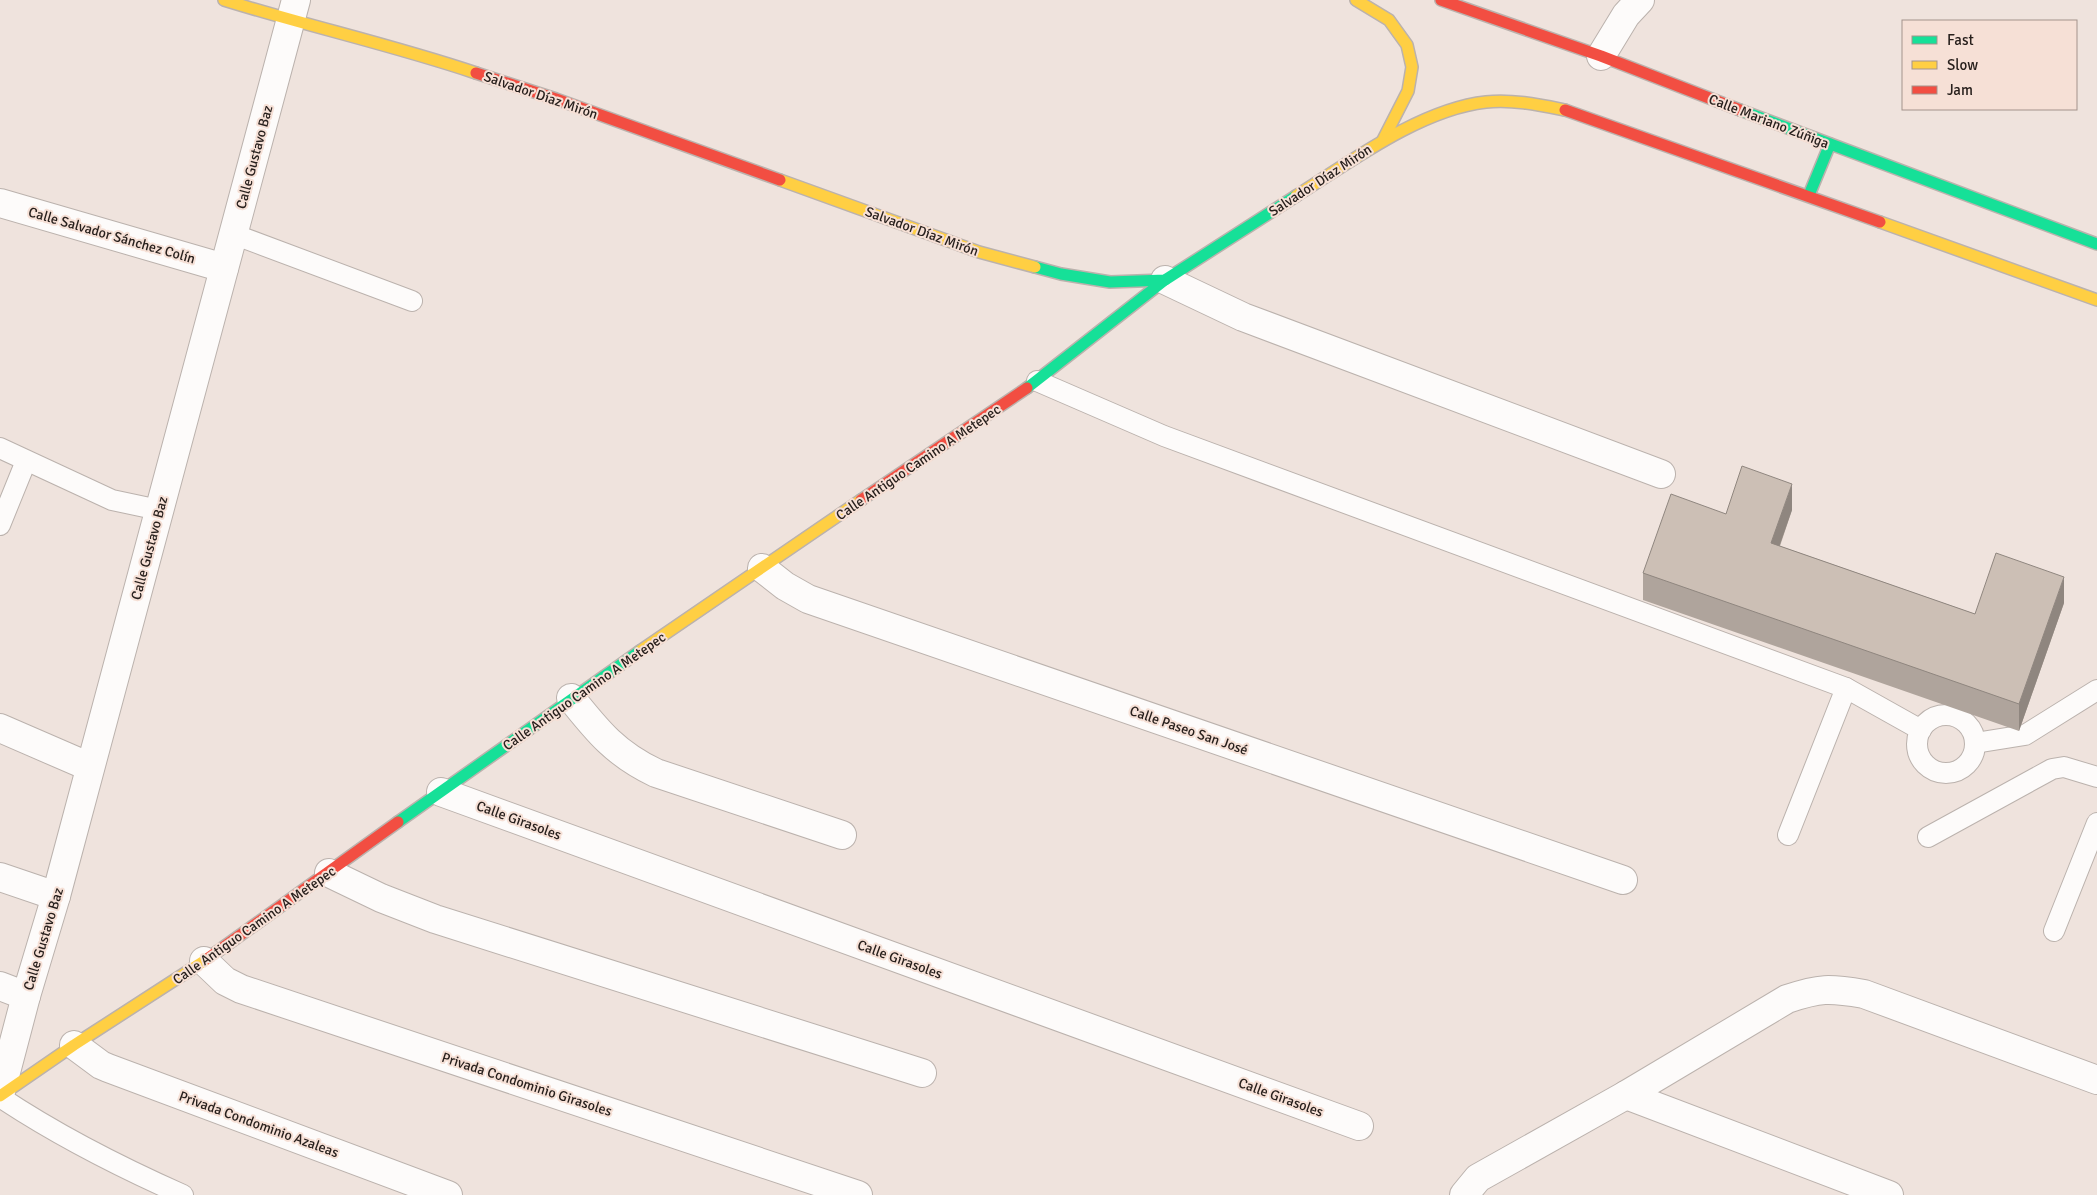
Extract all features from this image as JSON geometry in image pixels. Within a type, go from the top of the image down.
[{"type":"main road","name":"Salvador Díaz Mirón","points":[[224,0],[294,10],[556,99],[979,252],[1061,274],[1110,282],[1165,280],[1383,140],[1446,111],[1486,102],[1532,103],[1574,112],[1809,195]]},
{"type":"main road","points":[[1356,0],[1390,20],[1407,45],[1412,68],[1408,91],[1383,140]]},
{"type":"main road","name":"Calle Mariano Zúñiga","points":[[1441,0],[1601,56],[2097,244]]},
{"type":"main road","points":[[1830,144],[1809,195],[2097,300]]},
{"type":"main road","name":"Calle Antiguo Camino A Metepec","points":[[0,1096],[204,961],[571,698],[1037,381],[1165,280]]},
{"type":"street","points":[[1601,56],[1626,15],[1640,0]]},
{"type":"street","name":"Calle Gustavo Baz","points":[[0,1096],[26,996],[56,896],[294,10]]},
{"type":"street","name":"Calle Salvador Sánchez Colín","points":[[0,203],[224,268]]},
{"type":"street","points":[[1165,280],[1242,317],[1661,474]]},
{"type":"street","name":"Calle Paseo San José","points":[[762,568],[785,586],[808,599],[1623,880]]},
{"type":"street","points":[[571,698],[618,751],[635,763],[656,773],[842,835]]},
{"type":"street","points":[[0,728],[90,767]]},
{"type":"street","name":"Calle Girasoles","points":[[441,792],[1359,1126]]},
{"type":"street","points":[[328,873],[381,898],[436,919],[922,1072]]},
{"type":"street","points":[[0,877],[56,896]]},
{"type":"street","name":"Privada Condominio Girasoles","points":[[204,961],[225,981],[241,989],[858,1195]]},
{"type":"street","points":[[0,986],[26,996]]},
{"type":"street","points":[[1464,1195],[1478,1178],[1626,1095],[1787,1000],[1813,991],[1834,989],[1864,994],[2097,1080]]},
{"type":"street","name":"Privada Condominio Azaleas","points":[[74,1046],[108,1068],[448,1195]]},
{"type":"street","points":[[1626,1095],[1889,1195]]},
{"type":"lane","points":[[233,234],[412,301]]},
{"type":"lane","points":[[1037,381],[1164,436],[1846,688],[1921,730]]},
{"type":"lane","points":[[0,448],[112,500],[159,510]]},
{"type":"lane","points":[[0,525],[26,461]]},
{"type":"lane","points":[[1788,835],[1846,688]]},
{"type":"lane","points":[[1975,743],[2025,735],[2097,690]]},
{"type":"lane","points":[[1943,715],[1962,719],[1974,734],[1975,743],[1974,753],[1969,761],[1962,768],[1954,772],[1944,773],[1927,765],[1921,758],[1918,749],[1918,739],[1926,722],[1934,717],[1943,715]]},
{"type":"lane","points":[[1928,837],[2052,769],[2064,768],[2097,777]]},
{"type":"lane","points":[[2054,931],[2097,823]]},
{"type":"lane","points":[[0,1096],[40,1122],[156,1184],[182,1195]]},
{"type":"building","points":[[1742,466],[1792,484],[1771,543],[1975,614],[1996,553],[2064,577],[2019,704],[1643,573],[1671,494],[1726,514]]},
{"type":"traffic: fast","points":[[1740,110],[2097,244]]},
{"type":"traffic: fast","points":[[1809,195],[1830,144]]},
{"type":"traffic: fast","points":[[1035,267],[1061,274],[1110,282],[1165,280],[1296,196]]},
{"type":"traffic: fast","points":[[1027,388],[1165,280]]},
{"type":"traffic: fast","points":[[398,822],[640,651]]},
{"type":"traffic: slow","points":[[224,0],[413,53],[476,73]]},
{"type":"traffic: slow","points":[[1356,0],[1389,20],[1407,45],[1412,67],[1408,91],[1383,140]]},
{"type":"traffic: slow","points":[[1296,196],[1387,139],[1436,115],[1461,107],[1486,102],[1506,101],[1565,110]]},
{"type":"traffic: slow","points":[[780,180],[979,252],[1035,267]]},
{"type":"traffic: slow","points":[[1880,222],[2097,300]]},
{"type":"traffic: slow","points":[[640,651],[861,500]]},
{"type":"traffic: slow","points":[[0,1096],[74,1045],[207,959]]},
{"type":"traffic: jam","points":[[1441,0],[1601,56],[1740,110]]},
{"type":"traffic: jam","points":[[476,73],[556,99],[780,180]]},
{"type":"traffic: jam","points":[[1565,110],[1880,222]]},
{"type":"traffic: jam","points":[[861,500],[1027,388]]},
{"type":"traffic: jam","points":[[207,959],[398,822]]}]
